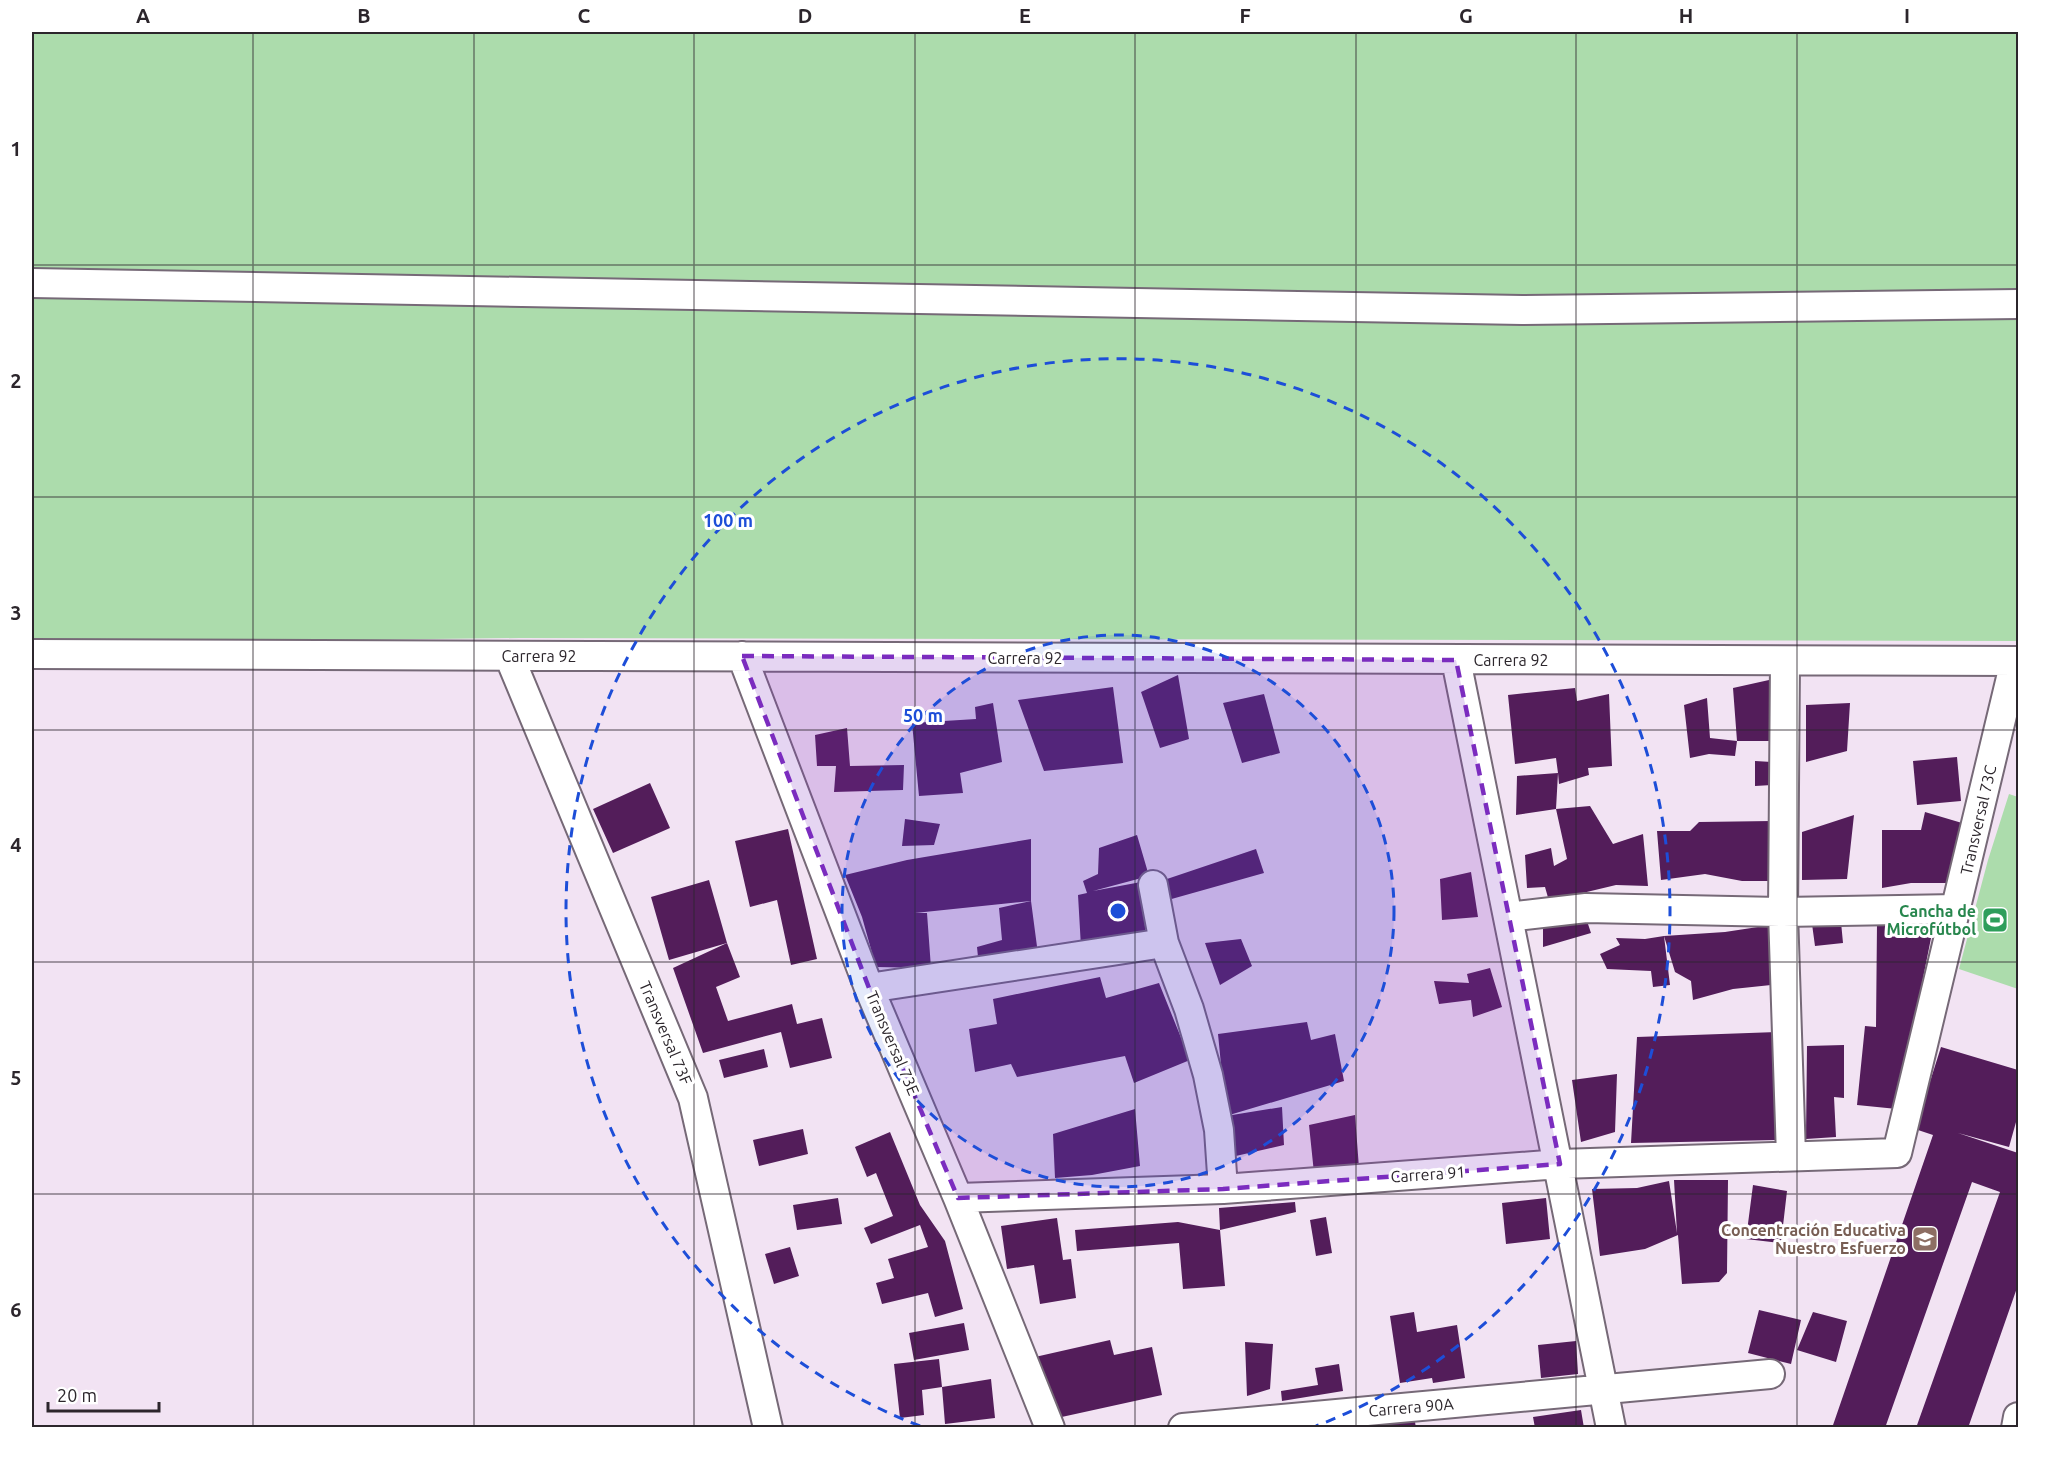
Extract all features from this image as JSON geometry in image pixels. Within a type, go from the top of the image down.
[{"type":"street","points":[[32,283],[1522,310],[2019,304]]},
{"type":"street","name":"Carrera 92","points":[[32,654],[2017,661]]},
{"type":"street","name":"Transversal 73F","points":[[509,656],[693,1098],[768,1428]]},
{"type":"street","name":"Transversal 73E","points":[[742,657],[869,988],[958,1198],[1050,1428]]},
{"type":"street","points":[[1456,660],[1560,1164],[1611,1428]]},
{"type":"street","points":[[1785,661],[1784,912],[1791,1156]]},
{"type":"street","name":"Transversal 73C","points":[[1897,1153],[2017,661]]},
{"type":"street","points":[[1153,885],[1164,943],[1189,1009],[1208,1075],[1219,1130],[1223,1190]]},
{"type":"street","points":[[1508,916],[1586,908],[1784,912],[1957,909]]},
{"type":"street","points":[[869,988],[1164,943]]},
{"type":"street","name":"Carrera 91","points":[[958,1198],[1223,1190],[1560,1164],[1897,1153]]},
{"type":"street","name":"Carrera 90A","points":[[1183,1428],[1770,1374]]},
{"type":"street","points":[[2016,1428],[2019,1416]]},
{"type":"highlighted area","points":[[742,656],[1456,660],[1560,1164],[1223,1189],[958,1198],[869,988]]},
{"type":"green space","points":[[32,32],[2018,32],[2018,641],[519,638],[32,644]]},
{"type":"green space","name":"Cancha de Microfútbol","points":[[2009,794],[2018,797],[2018,989],[1959,969],[1988,860]]},
{"type":"building","points":[[1178,675],[1189,739],[1160,748],[1141,692]]},
{"type":"building","points":[[1769,680],[1771,741],[1737,741],[1733,688]]},
{"type":"building","points":[[1113,687],[1123,763],[1044,771],[1018,700]]},
{"type":"building","points":[[1575,688],[1577,701],[1609,694],[1612,766],[1588,768],[1589,775],[1559,784],[1556,758],[1515,764],[1508,695]]},
{"type":"building","points":[[1264,694],[1280,753],[1242,763],[1223,703]]},
{"type":"building","points":[[1707,698],[1710,738],[1737,741],[1735,756],[1709,754],[1690,758],[1684,705]]},
{"type":"building","points":[[993,703],[1002,762],[960,773],[963,793],[919,796],[912,723],[976,719],[975,707]]},
{"type":"building","points":[[1850,703],[1847,751],[1806,762],[1806,705]]},
{"type":"building","points":[[847,728],[850,766],[904,765],[903,790],[834,792],[836,766],[817,766],[815,735]]},
{"type":"building","points":[[1957,757],[1961,801],[1917,805],[1913,761]]},
{"type":"building","points":[[1755,761],[1772,762],[1772,785],[1755,786]]},
{"type":"building","points":[[1558,773],[1556,809],[1516,815],[1517,776]]},
{"type":"building","points":[[650,783],[670,828],[613,853],[593,809]]},
{"type":"building","points":[[1590,806],[1613,844],[1643,834],[1648,886],[1616,885],[1549,901],[1545,887],[1527,888],[1525,855],[1551,848],[1554,866],[1567,859],[1556,809]]},
{"type":"building","points":[[1925,812],[1962,823],[1949,883],[1911,883],[1882,888],[1882,830],[1921,830]]},
{"type":"building","points":[[1854,815],[1847,879],[1802,880],[1802,832]]},
{"type":"building","points":[[905,819],[940,824],[934,845],[902,846]]},
{"type":"building","points":[[1772,821],[1772,881],[1742,881],[1705,874],[1661,880],[1657,831],[1690,831],[1699,822]]},
{"type":"building","points":[[788,829],[817,959],[791,965],[777,900],[750,907],[735,841]]},
{"type":"building","points":[[1137,835],[1149,876],[1093,891],[1141,882],[1146,938],[1081,947],[1078,895],[1087,893],[1083,881],[1098,874],[1099,848]]},
{"type":"building","points":[[1031,839],[1031,901],[915,913],[927,913],[931,968],[876,967],[862,917],[845,875],[907,860]]},
{"type":"building","points":[[1256,849],[1264,873],[1168,900],[1164,880]]},
{"type":"building","points":[[1471,872],[1478,917],[1442,920],[1440,879]]},
{"type":"building","points":[[709,880],[727,943],[669,960],[651,897]]},
{"type":"building","points":[[1031,901],[1038,954],[979,967],[977,947],[1002,940],[999,908]]},
{"type":"building","points":[[1585,915],[1591,933],[1543,947],[1543,928]]},
{"type":"building","points":[[1841,922],[1843,943],[1815,946],[1812,924]]},
{"type":"building","points":[[1877,924],[1933,928],[1897,1109],[1857,1105],[1865,1026],[1876,1027]]},
{"type":"building","points":[[1771,925],[1771,985],[1733,989],[1693,1000],[1691,981],[1675,972],[1664,936],[1725,932]]},
{"type":"building","points":[[1664,936],[1670,985],[1653,987],[1651,971],[1607,969],[1600,954],[1620,945],[1616,938],[1645,939]]},
{"type":"building","points":[[1241,939],[1252,966],[1220,985],[1205,943]]},
{"type":"building","points":[[727,943],[740,977],[716,987],[728,1021],[792,1004],[797,1024],[822,1018],[832,1058],[790,1068],[781,1032],[703,1053],[673,968]]},
{"type":"building","points":[[1490,968],[1502,1007],[1473,1017],[1471,1000],[1439,1004],[1434,981],[1469,983],[1467,974]]},
{"type":"building","points":[[1100,977],[1106,998],[1159,983],[1190,1060],[1134,1083],[1125,1056],[1017,1077],[1011,1064],[975,1072],[969,1029],[997,1024],[993,999]]},
{"type":"building","points":[[1307,1022],[1311,1040],[1335,1034],[1344,1081],[1226,1116],[1218,1034]]},
{"type":"building","points":[[1777,1032],[1777,1140],[1631,1143],[1637,1037]]},
{"type":"building","points":[[1844,1045],[1844,1098],[1834,1097],[1836,1137],[1806,1139],[1807,1046]]},
{"type":"building","name":"Concentración Educativa Nuestro Esfuerzo","points":[[1941,1047],[2018,1070],[2018,1115],[2009,1147],[1958,1133],[2018,1153],[2018,1285],[1968,1428],[1916,1428],[2000,1192],[1972,1182],[1885,1428],[1832,1428],[1933,1135],[1915,1129]]},
{"type":"building","points":[[764,1049],[768,1067],[724,1078],[719,1060]]},
{"type":"building","points":[[1617,1074],[1615,1132],[1581,1142],[1572,1080]]},
{"type":"building","points":[[1282,1107],[1284,1145],[1227,1158],[1226,1116]]},
{"type":"building","points":[[1135,1109],[1140,1166],[1092,1175],[1055,1178],[1053,1134]]},
{"type":"building","points":[[1355,1115],[1359,1168],[1314,1173],[1309,1125]]},
{"type":"building","points":[[803,1129],[808,1154],[759,1166],[753,1140]]},
{"type":"building","points":[[890,1132],[920,1205],[945,1241],[963,1309],[935,1317],[928,1293],[882,1304],[876,1283],[894,1278],[888,1259],[928,1247],[920,1225],[871,1244],[864,1228],[893,1216],[876,1173],[867,1177],[855,1147]]},
{"type":"building","points":[[1674,1180],[1728,1180],[1727,1273],[1719,1282],[1682,1284],[1678,1235],[1645,1249],[1600,1256],[1592,1189],[1637,1188],[1669,1181],[1677,1233]]},
{"type":"building","points":[[1753,1185],[1787,1191],[1781,1243],[1746,1239]]},
{"type":"building","points":[[838,1198],[842,1224],[797,1230],[793,1205]]},
{"type":"building","points":[[1546,1198],[1550,1239],[1506,1244],[1502,1203]]},
{"type":"building","points":[[1295,1202],[1296,1212],[1220,1230],[1219,1208]]},
{"type":"building","points":[[1326,1217],[1332,1253],[1316,1256],[1310,1220]]},
{"type":"building","points":[[1057,1218],[1063,1260],[1071,1259],[1076,1298],[1040,1304],[1034,1265],[1007,1269],[1001,1226]]},
{"type":"building","points":[[1178,1222],[1220,1230],[1225,1286],[1183,1289],[1179,1243],[1077,1251],[1075,1230]]},
{"type":"building","points":[[790,1247],[799,1276],[774,1284],[765,1254]]},
{"type":"building","points":[[1759,1310],[1801,1320],[1791,1364],[1748,1353]]},
{"type":"building","points":[[1414,1312],[1417,1332],[1457,1325],[1465,1378],[1433,1383],[1432,1378],[1400,1383],[1390,1316]]},
{"type":"building","points":[[1813,1312],[1847,1321],[1836,1362],[1797,1350]]},
{"type":"building","points":[[964,1323],[969,1350],[914,1360],[909,1333]]},
{"type":"building","points":[[1110,1340],[1114,1355],[1152,1347],[1162,1395],[1048,1420],[1035,1357]]},
{"type":"building","points":[[1576,1341],[1578,1374],[1541,1378],[1538,1345]]},
{"type":"building","points":[[1245,1342],[1273,1344],[1270,1389],[1247,1396]]},
{"type":"building","points":[[939,1359],[942,1387],[922,1390],[924,1415],[900,1418],[894,1364]]},
{"type":"building","points":[[1339,1364],[1343,1391],[1282,1401],[1281,1391],[1318,1385],[1315,1368]]},
{"type":"building","points":[[991,1379],[995,1418],[945,1424],[942,1387]]},
{"type":"building","points":[[1581,1410],[1584,1428],[1535,1428],[1533,1417]]},
{"type":"building","points":[[1415,1422],[1416,1428],[1347,1428],[1347,1425]]},
{"type":"place","name":"Cancha de Microfútbol","points":[[1995,920]]},
{"type":"place","name":"Concentración Educativa Nuestro Esfuerzo","points":[[1925,1239]]}]
